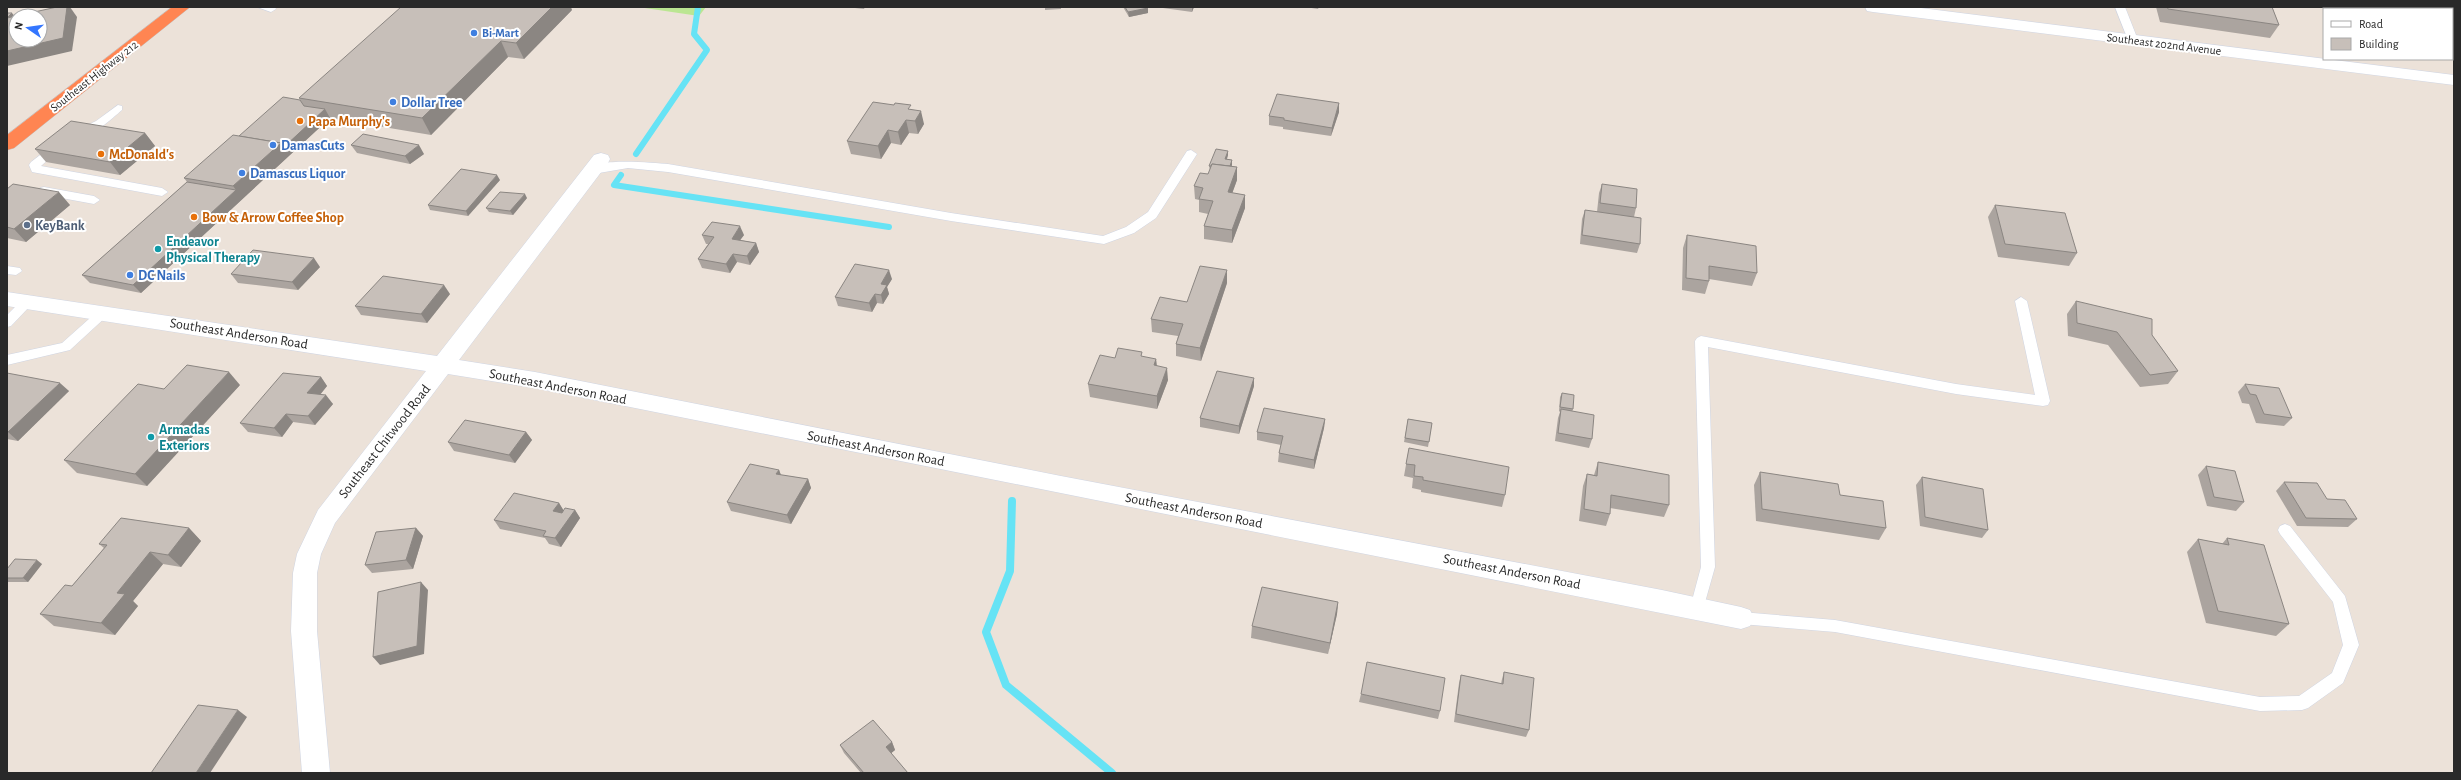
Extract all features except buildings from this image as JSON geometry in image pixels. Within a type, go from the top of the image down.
[{"type":"highway","name":"Southeast Highway 212","points":[[7,144],[182,7]]},
{"type":"street","name":"Southeast 202nd Avenue","points":[[1874,7],[2454,80]]},
{"type":"street","name":"Southeast Chitwood Road","points":[[316,773],[304,630],[305,573],[309,554],[326,517],[597,165]]},
{"type":"street","name":"Southeast Anderson Road","points":[[17,301],[444,364],[535,380],[658,406],[1697,608],[1741,618]]},
{"type":"lane","points":[[2120,7],[2133,40]]},
{"type":"lane","points":[[118,108],[100,123],[67,140],[35,165],[36,169],[162,192]]},
{"type":"lane","points":[[597,165],[628,164],[668,168],[951,217],[1104,240],[1130,230],[1152,215],[1191,154]]},
{"type":"lane","points":[[32,190],[94,200]]},
{"type":"lane","points":[[7,324],[17,301]]},
{"type":"lane","points":[[1697,608],[1708,566],[1701,341],[1956,389],[2042,402],[2021,301]]},
{"type":"lane","points":[[7,360],[66,347],[103,313]]},
{"type":"lane","points":[[1741,618],[1835,626],[2260,704],[2302,703],[2338,678],[2351,645],[2340,600],[2285,530]]},
{"type":"green space","points":[[638,7],[706,7],[699,16]]},
{"type":"waterway","points":[[636,154],[707,50],[694,34],[698,7]]},
{"type":"waterway","points":[[621,175],[614,185],[889,227]]},
{"type":"waterway","points":[[1012,501],[1010,571],[986,632],[1006,685],[1112,773]]},
{"type":"place","name":"Bi-Mart","points":[[474,33]]},
{"type":"place","name":"Dollar Tree","points":[[393,102]]},
{"type":"place","name":"Papa Murphy's","points":[[300,121]]},
{"type":"place","name":"DamasCuts","points":[[273,145]]},
{"type":"place","name":"McDonald's","points":[[101,154]]},
{"type":"place","name":"Damascus Liquor","points":[[242,173]]},
{"type":"place","name":"Bow & Arrow Coffee Shop","points":[[194,217]]},
{"type":"place","name":"KeyBank","points":[[27,225]]},
{"type":"place","name":"Endeavor Physical Therapy","points":[[158,249]]},
{"type":"place","name":"DC Nails","points":[[130,275]]},
{"type":"place","name":"Armadas Exteriors","points":[[151,437]]}]
